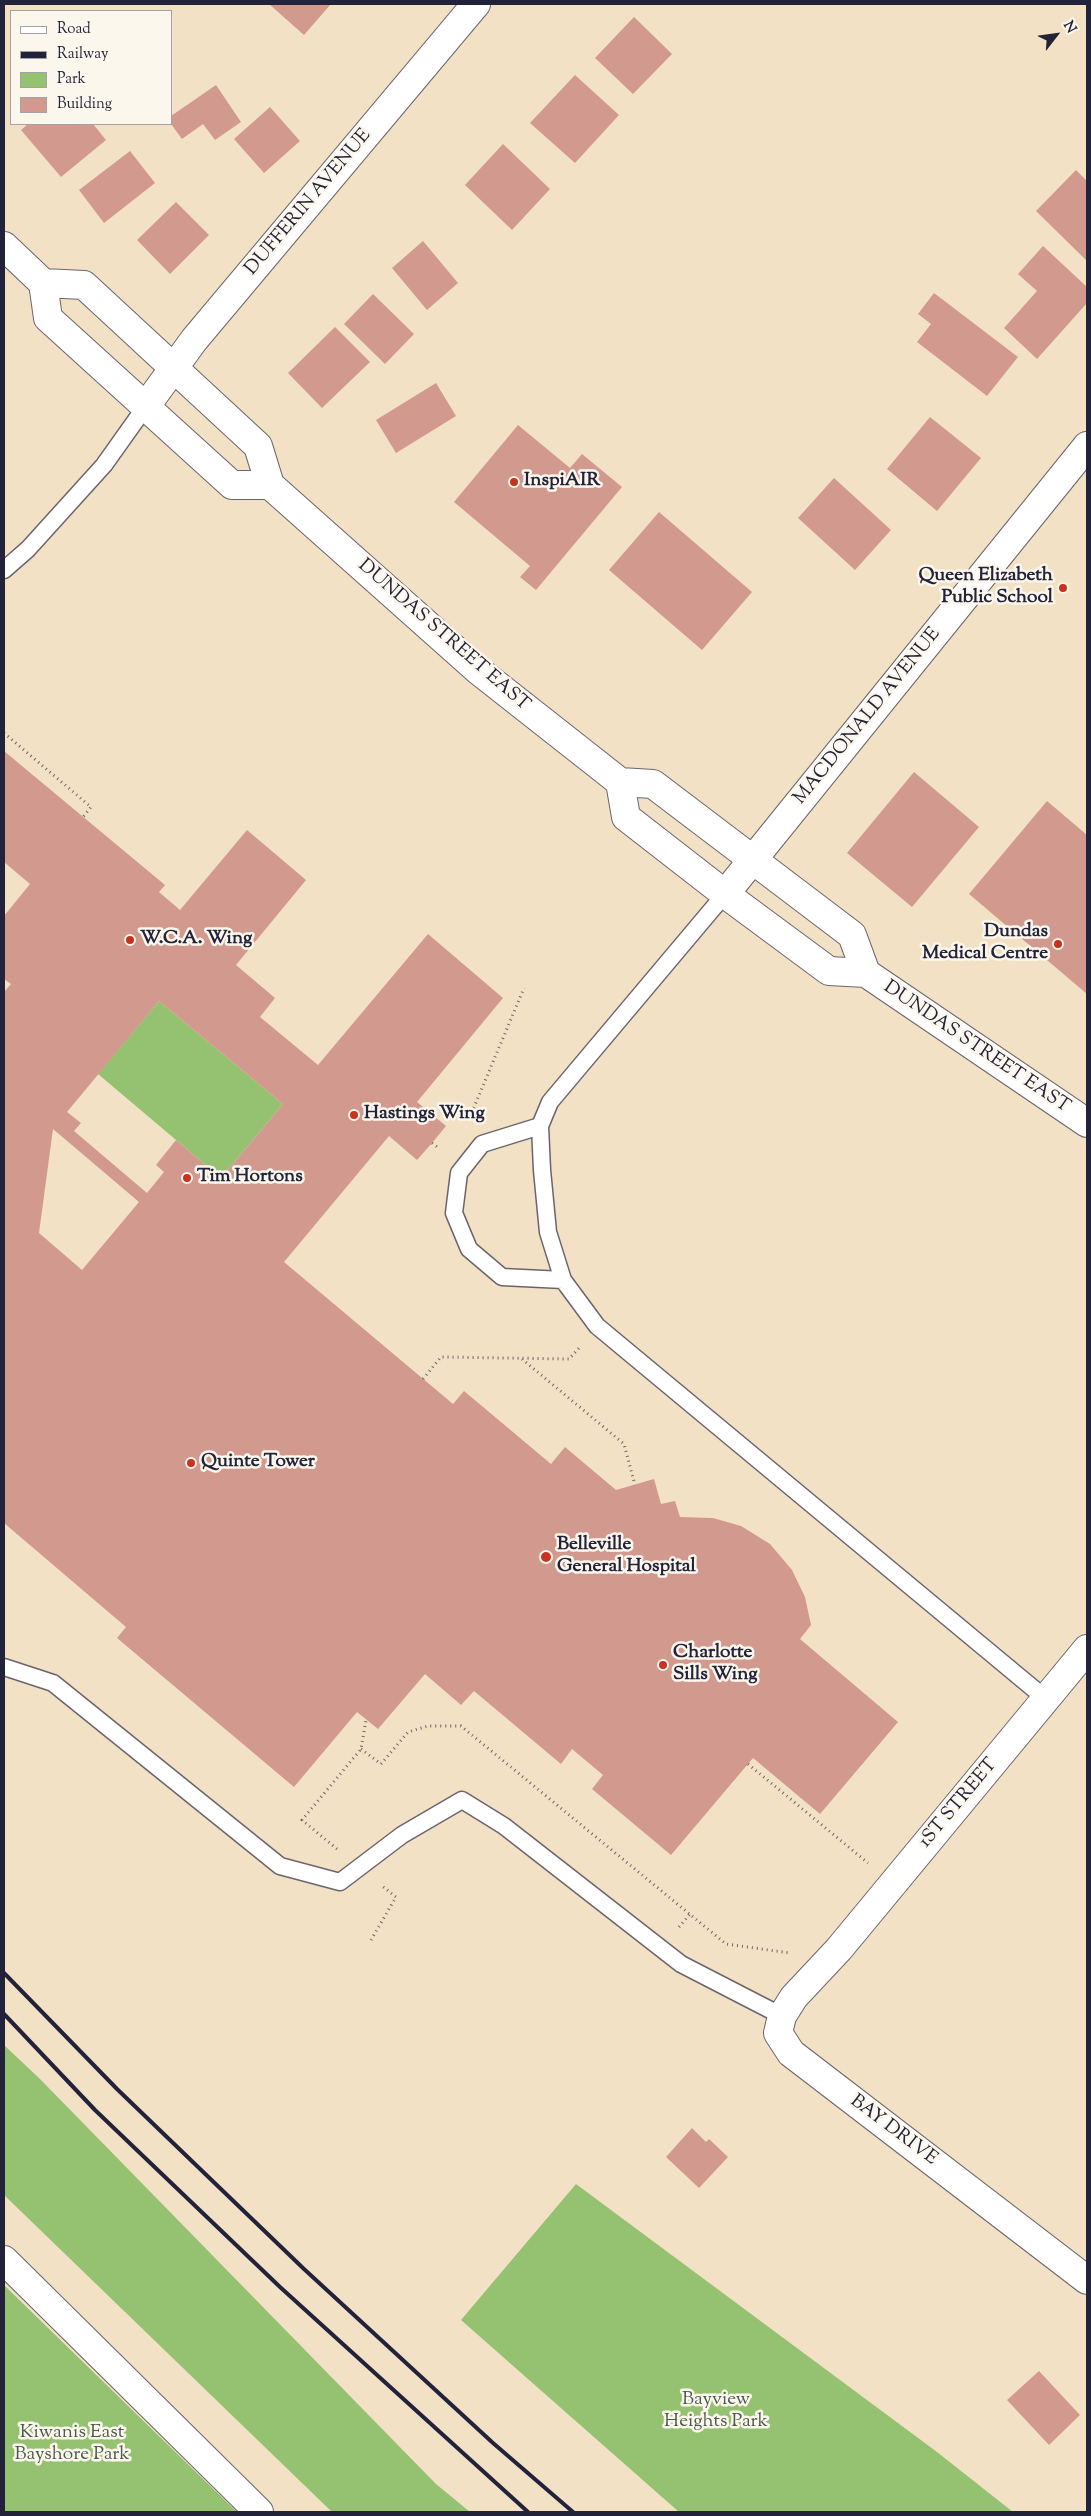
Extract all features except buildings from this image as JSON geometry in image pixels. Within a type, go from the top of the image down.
[{"type":"street","name":"DUFFERIN AVENUE","points":[[146,406],[173,367],[476,4]]},
{"type":"street","points":[[4,246],[43,284],[48,318],[232,484],[270,485],[258,446],[84,285],[43,284]]},
{"type":"street","name":"MACDONALD AVENUE","points":[[725,894],[1087,446]]},
{"type":"street","name":"DUNDAS STREET EAST","points":[[270,485],[480,671],[620,782],[653,784],[852,935],[866,973]]},
{"type":"street","name":"DUNDAS STREET EAST","points":[[620,782],[626,817],[725,894],[829,971],[866,973],[1087,1123]]},
{"type":"street","name":"1ST STREET","points":[[830,1958],[1087,1649]]},
{"type":"street","points":[[782,2016],[794,1996],[830,1958]]},
{"type":"street","name":"BAY DRIVE","points":[[782,2016],[778,2034],[791,2053],[1087,2280]]},
{"type":"street","points":[[4,2260],[259,2512]]},
{"type":"lane","points":[[4,570],[28,549],[104,465],[146,406]]},
{"type":"lane","points":[[725,894],[550,1102],[540,1126],[542,1170],[548,1232],[563,1280],[597,1326],[1046,1699]]},
{"type":"lane","points":[[540,1126],[482,1144],[459,1173],[454,1213],[469,1249],[502,1277],[563,1280]]},
{"type":"lane","points":[[4,1667],[53,1683],[280,1866],[340,1882],[402,1835],[462,1800],[504,1826],[681,1964],[782,2016]]},
{"type":"path","points":[[4,734],[91,807],[83,817]]},
{"type":"path","points":[[460,1126],[472,1112],[524,988]]},
{"type":"path","points":[[432,1143],[440,1150],[445,1144]]},
{"type":"path","points":[[423,1379],[440,1357],[569,1359],[597,1326]]},
{"type":"path","points":[[522,1358],[624,1444],[635,1484]]},
{"type":"path","points":[[366,1720],[361,1749],[302,1820],[396,1897],[371,1940]]},
{"type":"path","points":[[361,1749],[381,1764],[408,1732],[428,1726],[461,1726],[726,1944],[830,1958]]},
{"type":"path","points":[[748,1764],[893,1884]]},
{"type":"green space","points":[[159,1001],[283,1104],[221,1178],[98,1074]]},
{"type":"green space","points":[[4,2045],[40,2079],[436,2484],[470,2512],[332,2512],[4,2195]]},
{"type":"green space","name":"Bayview Heights Park","points":[[576,2184],[937,2452],[1013,2512],[679,2512],[461,2320]]},
{"type":"green space","name":"Kiwanis East Bayshore Park","points":[[4,2285],[237,2512],[4,2512]]},
{"type":"railway","points":[[4,1973],[117,2089],[304,2269],[493,2443],[573,2512]]},
{"type":"railway","points":[[4,2014],[95,2110],[280,2287],[528,2512]]},
{"type":"place","name":"InspiAIR","points":[[514,482]]},
{"type":"place","name":"Queen Elizabeth Public School","points":[[1063,588]]},
{"type":"place","name":"W.C.A. Wing","points":[[130,940]]},
{"type":"place","name":"Dundas Medical Centre","points":[[1058,944]]},
{"type":"place","name":"Hastings Wing","points":[[354,1115]]},
{"type":"place","name":"Tim Hortons","points":[[187,1178]]},
{"type":"place","name":"Quinte Tower","points":[[191,1463]]},
{"type":"place","name":"Belleville General Hospital","points":[[546,1557]]},
{"type":"place","name":"Charlotte Sills Wing","points":[[663,1665]]}]
